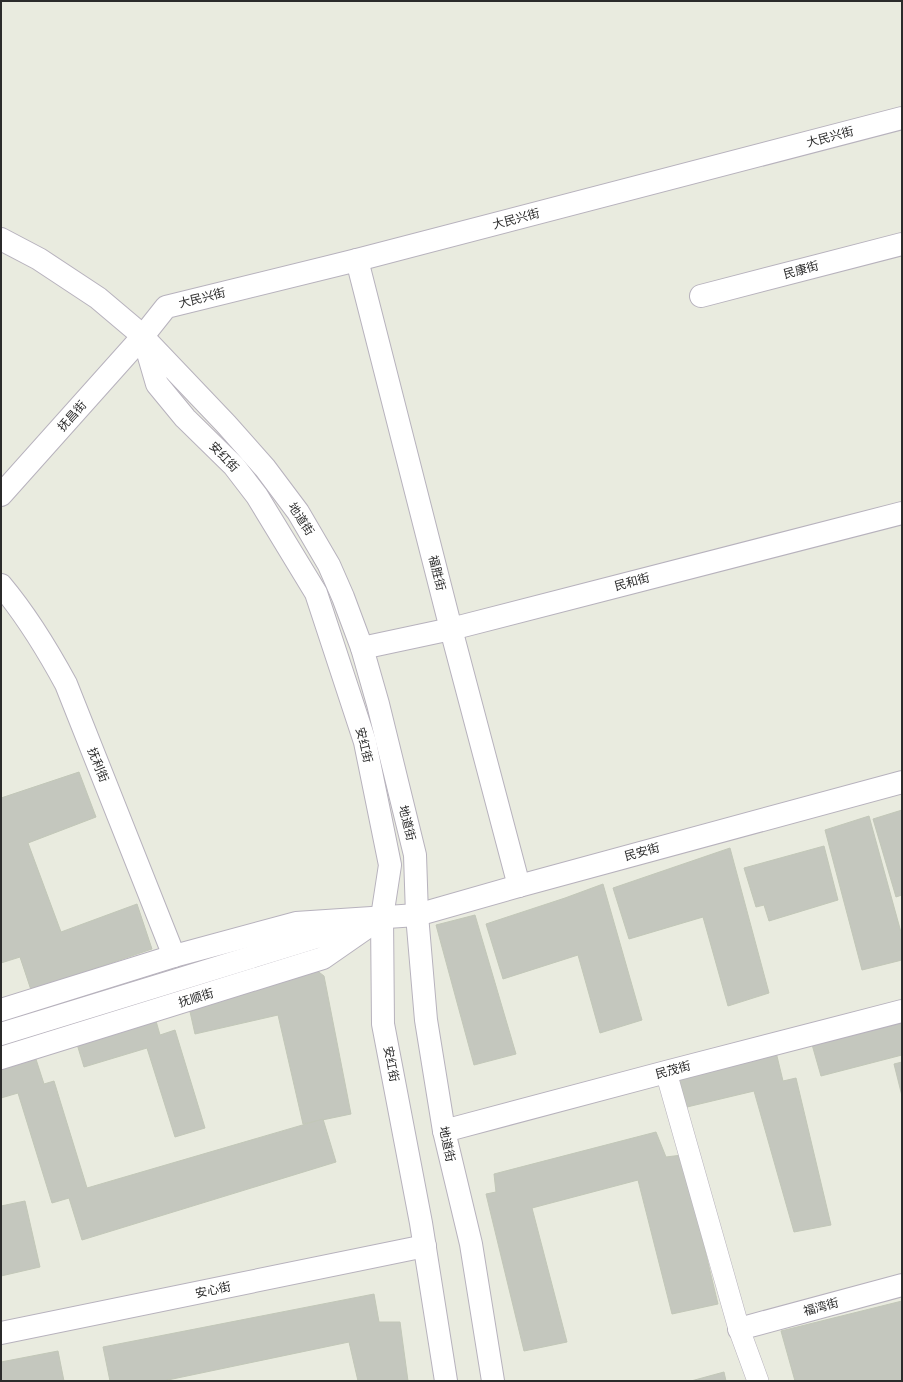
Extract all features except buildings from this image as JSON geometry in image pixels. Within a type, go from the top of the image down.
[{"type":"main road","name":"大民兴街","points":[[143,336],[166,307],[357,260],[902,118]]},
{"type":"main road","points":[[1,239],[39,259],[98,298],[143,336]]},
{"type":"main road","name":"民康街","points":[[701,296],[902,244]]},
{"type":"main road","name":"福胜街","points":[[357,260],[451,629],[519,886]]},
{"type":"main road","name":"抚昌街","points":[[1,495],[143,336]]},
{"type":"main road","name":"地道街","points":[[143,336],[226,424],[265,468],[298,512],[329,565],[343,596],[362,648],[378,704],[416,855],[417,915],[426,1020],[444,1131],[471,1244],[493,1381]]},
{"type":"main road","name":"安红街","points":[[143,336],[157,384],[185,418],[234,466],[257,496],[316,593],[367,750],[390,865],[382,917],[383,1024],[425,1246],[446,1381]]},
{"type":"main road","name":"民和街","points":[[362,648],[451,629],[902,513]]},
{"type":"main road","name":"抚利街","points":[[1,585],[19,606],[45,644],[66,684],[174,956]]},
{"type":"main road","name":"民安街","points":[[382,917],[417,915],[902,782]]},
{"type":"main road","points":[[1,1010],[174,956],[296,923],[382,917]]},
{"type":"main road","name":"抚顺街","points":[[1,1034],[382,917]]},
{"type":"main road","name":"抚顺街","points":[[1,1058],[323,958],[382,917]]},
{"type":"main road","name":"民茂街","points":[[444,1131],[666,1072],[902,1012]]},
{"type":"main road","name":"安心街","points":[[1,1333],[425,1246]]},
{"type":"main road","name":"福湾街","points":[[739,1329],[902,1285]]},
{"type":"street","points":[[666,1072],[739,1329],[758,1381]]}]
